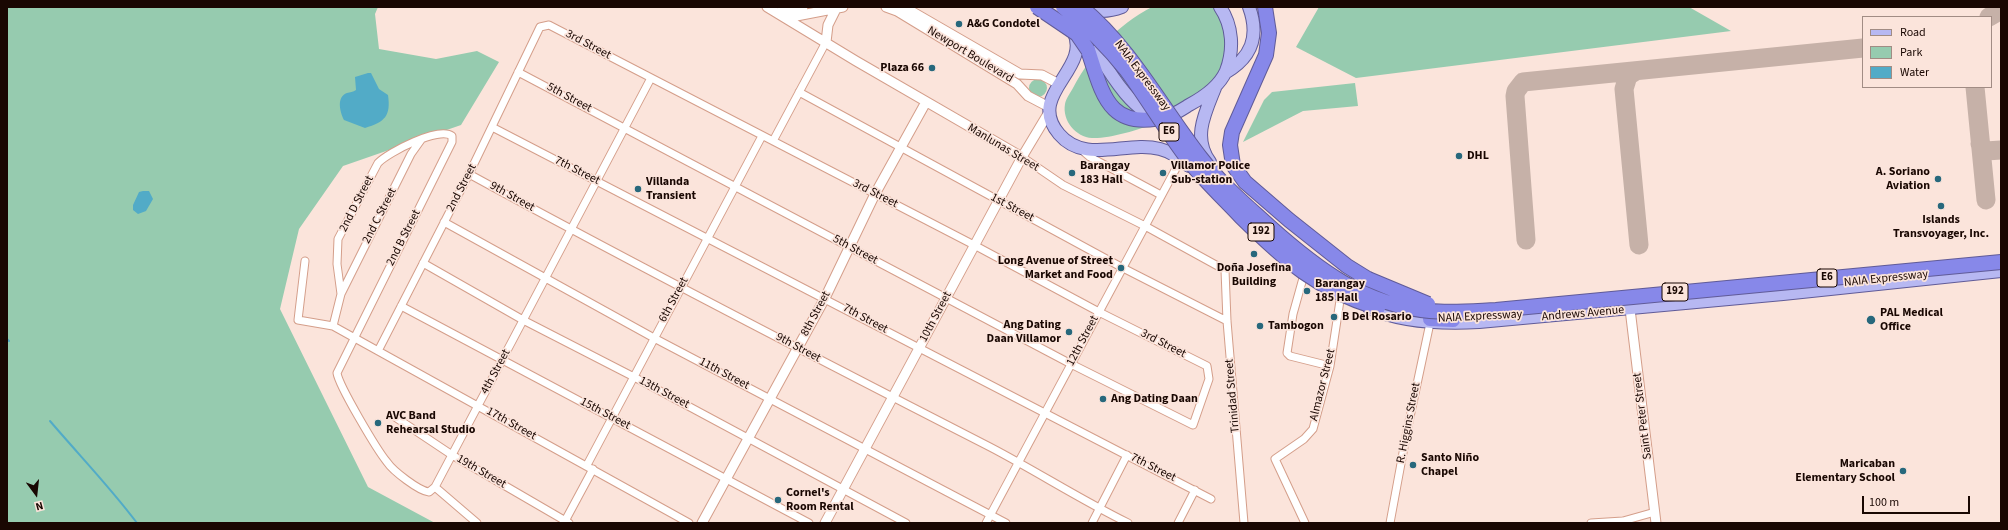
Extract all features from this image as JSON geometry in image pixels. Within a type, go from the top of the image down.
[{"type":"highway","points":[[1037,7],[1077,34],[1084,41],[1104,96],[1112,108],[1124,115],[1150,119],[1169,116]]},
{"type":"highway","name":"NAIA Expressway","points":[[1082,7],[1119,44],[1137,66],[1201,159],[1220,180],[1306,258],[1339,282],[1383,301],[1429,311],[1453,312],[1654,296],[2001,261]]},
{"type":"highway","points":[[1265,7],[1268,28],[1265,59],[1231,137],[1231,155],[1237,172],[1245,182],[1289,220],[1346,266],[1393,290],[1453,312]]},
{"type":"highway","name":"NAIA Expressway","points":[[1062,11],[1093,33],[1119,61],[1193,166],[1213,189],[1279,254],[1298,270],[1334,292],[1387,311],[1430,319],[1453,320],[1497,318],[2001,269]]},
{"type":"main road","points":[[1046,7],[1062,11],[1087,35],[1099,55],[1133,103],[1150,115],[1162,117],[1169,116]]},
{"type":"main road","points":[[1082,7],[1104,11],[1122,7]]},
{"type":"main road","name":"192","points":[[1169,116],[1215,88],[1225,73],[1232,42],[1227,21],[1220,7]]},
{"type":"main road","points":[[1225,73],[1242,62],[1251,47],[1253,28],[1249,7]]},
{"type":"main road","points":[[1049,110],[1059,84],[1076,57],[1077,48],[1075,35],[1062,11]]},
{"type":"main road","name":"Andrews Avenue","points":[[1215,88],[1204,116],[1200,133],[1202,149],[1207,158],[1233,188],[1272,226],[1323,268],[1353,285],[1386,299],[1429,308],[1451,310],[1524,306],[2001,261]]},
{"type":"main road","name":"192","points":[[1049,110],[1054,126],[1061,136],[1070,144],[1081,148]]},
{"type":"main road","name":"Andrews Avenue","points":[[1081,148],[1102,151],[1125,147],[1157,148],[1172,154],[1181,159],[1306,271],[1344,296],[1378,312],[1430,323],[1453,324],[1525,319],[1713,301],[2001,269]]},
{"type":"main road","points":[[1344,296],[1353,285]]},
{"type":"main road","points":[[1712,288],[1713,301]]},
{"type":"main road","points":[[1524,306],[1525,319]]},
{"type":"street","points":[[767,7],[786,18],[840,8]]},
{"type":"street","points":[[777,13],[803,7]]},
{"type":"street","name":"Newport Boulevard","points":[[886,7],[904,15],[1024,89],[1028,96],[1049,110]]},
{"type":"street","name":"Newport Boulevard","points":[[904,7],[1020,74],[1042,74],[1059,84]]},
{"type":"street","points":[[773,142],[826,42],[828,25],[840,8]]},
{"type":"street","name":"Manlunas Street","points":[[786,18],[926,102],[1022,157],[1063,185],[1145,226],[1225,270]]},
{"type":"street","name":"2nd Street","points":[[378,351],[469,174],[540,27],[544,25]]},
{"type":"street","name":"3rd Street","points":[[544,25],[549,25],[974,245],[1098,312],[1206,366],[1209,379],[1193,425]]},
{"type":"street","name":"5th Street","points":[[518,72],[1071,364],[1193,425]]},
{"type":"street","points":[[1024,89],[1026,81],[1032,75]]},
{"type":"street","name":"4th Street","points":[[435,487],[651,78]]},
{"type":"street","name":"1st Street","points":[[799,92],[1122,268],[1227,321]]},
{"type":"street","name":"8th Street","points":[[702,523],[825,298],[875,194],[926,102]]},
{"type":"street","name":"10th Street","points":[[825,523],[974,245],[1049,110]]},
{"type":"street","name":"7th Street","points":[[492,127],[1211,499]]},
{"type":"street","name":"2nd B Street","points":[[353,338],[452,142],[452,136],[444,133],[421,140]]},
{"type":"street","name":"6th Street","points":[[562,521],[590,467],[612,418],[734,186],[762,136]]},
{"type":"street","name":"2nd D Street","points":[[341,294],[337,264],[338,240],[358,201],[378,163],[384,157],[421,140]]},
{"type":"street","name":"2nd C Street","points":[[333,326],[341,294],[411,154],[421,140]]},
{"type":"street","points":[[1081,148],[1090,157],[1161,196]]},
{"type":"street","name":"12th Street","points":[[986,523],[1020,463],[1098,312],[1181,159]]},
{"type":"street","name":"9th Street","points":[[469,174],[797,348],[1020,463],[1100,509],[1128,523]]},
{"type":"street","name":"11th Street","points":[[444,222],[654,338],[1006,523]]},
{"type":"street","points":[[305,261],[297,320],[333,326]]},
{"type":"street","name":"13th Street","points":[[423,263],[523,320],[634,377],[906,523]]},
{"type":"street","name":"Trinidad Street","points":[[1225,270],[1227,321],[1244,523]]},
{"type":"street","points":[[1306,271],[1293,314],[1287,354],[1330,366]]},
{"type":"street","name":"Almazor Street","points":[[1305,523],[1275,459],[1304,439],[1313,429],[1330,366],[1344,296]]},
{"type":"street","name":"15th Street","points":[[401,306],[503,358],[809,523]]},
{"type":"street","name":"Saint Peter Street","points":[[1630,309],[1656,523]]},
{"type":"street","name":"R. Higgins Street","points":[[1390,523],[1407,431],[1430,323]]},
{"type":"street","name":"17th Street","points":[[333,326],[689,523]]},
{"type":"street","points":[[353,338],[337,374],[354,409],[386,462],[394,470],[427,492],[435,487],[477,523]]},
{"type":"street","name":"19th Street","points":[[395,417],[452,455],[562,521]]},
{"type":"street","points":[[1092,523],[1127,455]]},
{"type":"street","points":[[1178,523],[1195,490]]},
{"type":"street","points":[[1591,523],[1623,521],[1655,512]]},
{"type":"green space","points":[[7,7],[378,7],[375,14],[379,49],[436,59],[477,51],[499,62],[461,125],[343,166],[299,229],[280,309],[368,487],[435,523],[7,523]]},
{"type":"green space","points":[[1152,7],[1214,7],[1222,19],[1227,41],[1226,56],[1220,71],[1204,89],[1194,97],[1148,126],[1115,136],[1092,138],[1081,135],[1071,127],[1066,116],[1065,104],[1068,96],[1080,75],[1106,42],[1127,22]]},
{"type":"green space","points":[[1319,7],[1689,7],[1731,31],[1356,78],[1296,47]]},
{"type":"green space","points":[[1038,79],[1044,82],[1047,88],[1044,94],[1038,97],[1032,94],[1029,88],[1032,82]]},
{"type":"green space","points":[[1355,83],[1358,106],[1303,111],[1243,142],[1264,100],[1272,92]]},
{"type":"water","points":[[371,73],[379,89],[388,95],[389,102],[385,117],[372,126],[365,128],[344,120],[341,113],[340,101],[344,95],[356,90],[355,77]]},
{"type":"water","points":[[149,191],[153,199],[146,211],[138,214],[133,210],[133,205],[139,192]]},
{"type":"waterway","points":[[50,421],[137,523]]},
{"type":"taxiway","points":[[1991,16],[2001,10]]},
{"type":"taxiway","points":[[1526,240],[1515,96],[1516,91],[1523,82],[1862,48]]},
{"type":"taxiway","points":[[1636,71],[1628,76],[1624,89],[1639,245]]},
{"type":"taxiway","points":[[1975,88],[1986,200]]},
{"type":"taxiway","points":[[1980,144],[1986,151],[2001,150]]},
{"type":"place","name":"A&G Condotel","points":[[959,24]]},
{"type":"place","name":"Plaza 66","points":[[932,68]]},
{"type":"place","name":"DHL","points":[[1459,156]]},
{"type":"place","name":"Barangay 183 Hall","points":[[1072,173]]},
{"type":"place","name":"Villamor Police Sub-station","points":[[1163,173]]},
{"type":"place","name":"A. Soriano Aviation","points":[[1938,179]]},
{"type":"place","name":"Villanda Transient","points":[[638,189]]},
{"type":"place","name":"Islands Transvoyager, Inc.","points":[[1941,206]]},
{"type":"place","name":"Doña Josefina Building","points":[[1254,254]]},
{"type":"place","name":"Long Avenue of Street Market and Food","points":[[1121,268]]},
{"type":"place","name":"Barangay 185 Hall","points":[[1307,291]]},
{"type":"place","name":"B Del Rosario","points":[[1334,317]]},
{"type":"place","name":"PAL Medical Office","points":[[1871,320]]},
{"type":"place","name":"Tambogon","points":[[1260,326]]},
{"type":"place","name":"Ang Dating Daan Villamor","points":[[1069,332]]},
{"type":"place","name":"Ang Dating Daan","points":[[1103,399]]},
{"type":"place","name":"AVC Band Rehearsal Studio","points":[[378,423]]},
{"type":"place","name":"Santo Niño Chapel","points":[[1413,465]]},
{"type":"place","name":"Maricaban Elementary School","points":[[1903,471]]},
{"type":"place","name":"Cornel's Room Rental","points":[[778,500]]}]
